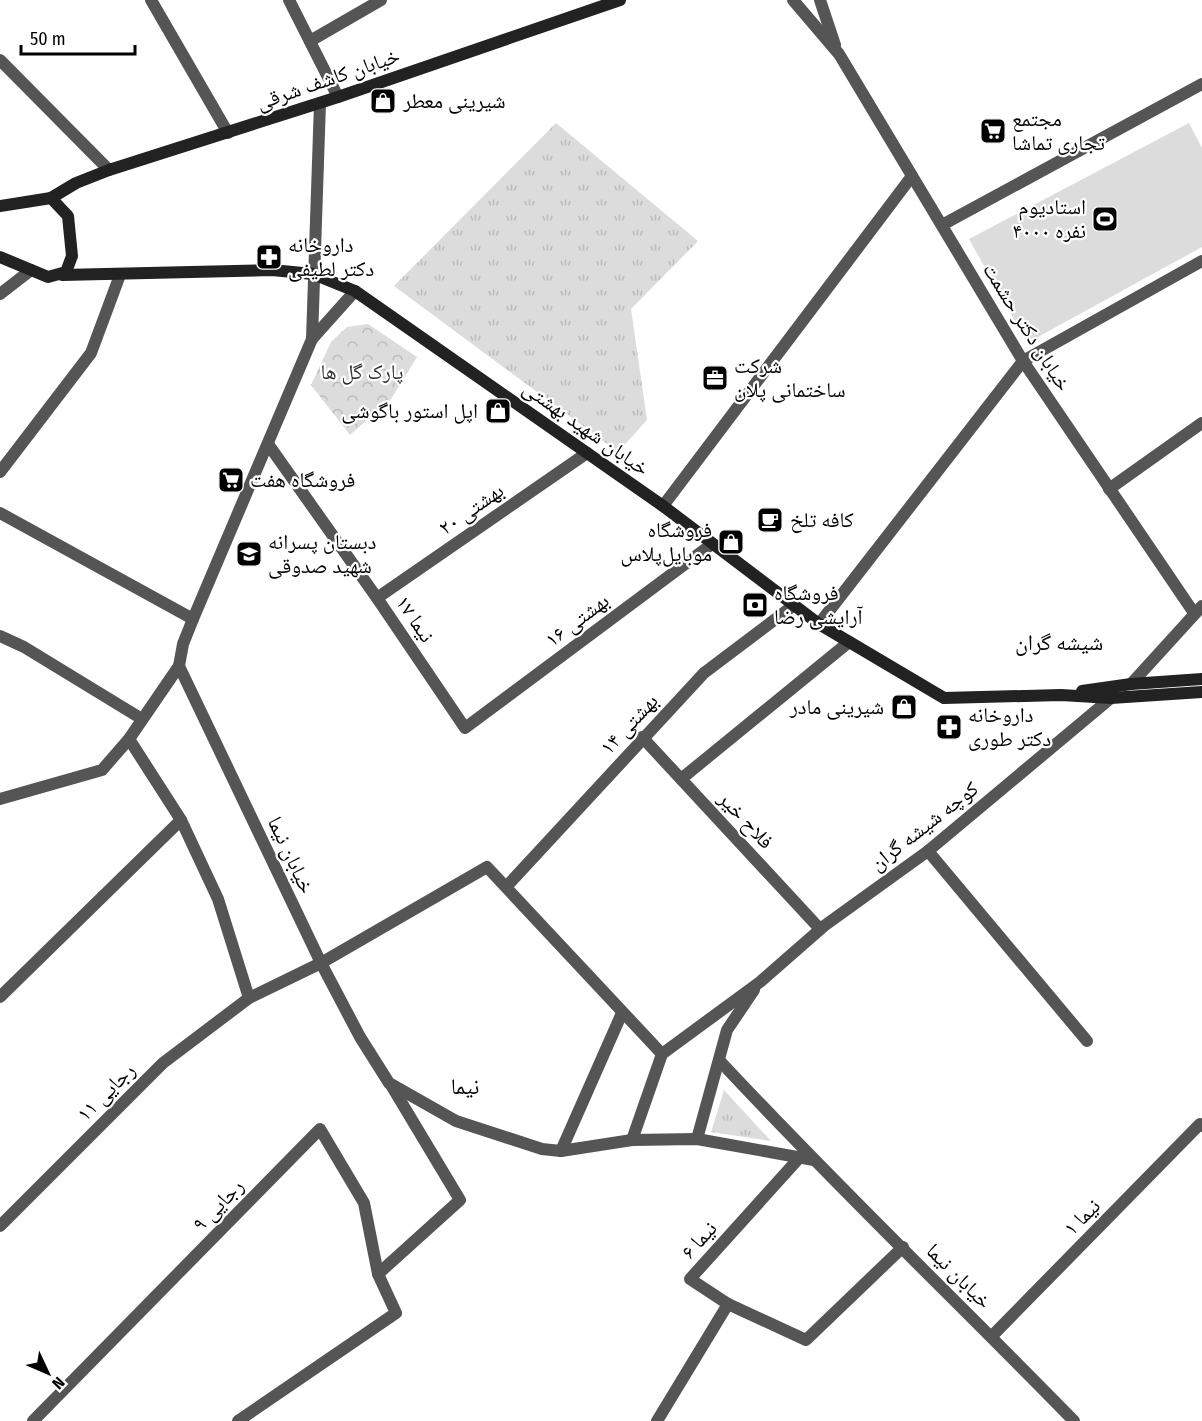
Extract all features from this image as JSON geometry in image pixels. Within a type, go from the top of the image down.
[{"type":"main road","name":"خیابان کاشف شرقی","points":[[51,198],[76,183],[109,170],[320,103],[620,0]]},
{"type":"main road","points":[[0,206],[51,198],[68,216],[72,243],[71,265],[62,274]]},
{"type":"main road","name":"خیابان شهید بهشتی","points":[[0,257],[48,277],[62,274],[120,275],[272,270],[313,274],[356,291],[663,506],[819,624],[944,698],[1060,695],[1111,698],[1202,692]]},
{"type":"main road","name":"خیابان شهید بهشتی","points":[[1060,695],[1131,684],[1202,679]]},
{"type":"street","points":[[151,0],[228,133]]},
{"type":"street","points":[[289,0],[338,97]]},
{"type":"street","points":[[310,41],[381,0]]},
{"type":"street","points":[[793,0],[839,54]]},
{"type":"street","points":[[820,0],[839,54]]},
{"type":"street","name":"خیابان دکتر حشمت","points":[[839,54],[1023,361],[1109,489],[1198,610]]},
{"type":"street","points":[[0,60],[109,170]]},
{"type":"street","points":[[942,225],[1202,84]]},
{"type":"street","points":[[312,339],[320,103]]},
{"type":"street","points":[[663,506],[912,176]]},
{"type":"street","points":[[819,624],[1023,361],[1202,261]]},
{"type":"street","points":[[0,294],[31,270]]},
{"type":"street","points":[[0,472],[91,352],[120,275]]},
{"type":"street","points":[[0,799],[102,770],[129,739],[179,666],[183,644],[193,619],[312,339],[356,291]]},
{"type":"street","points":[[1109,489],[1202,423]]},
{"type":"street","name":"نیما ۱۷","points":[[268,444],[465,728]]},
{"type":"street","name":"بهشتی ۲۰","points":[[377,598],[587,453]]},
{"type":"street","points":[[0,513],[193,619]]},
{"type":"street","name":"بهشتی ۱۶","points":[[465,728],[712,544]]},
{"type":"street","name":"بهشتی ۱۴","points":[[507,886],[642,737],[704,673],[794,605]]},
{"type":"street","points":[[1131,684],[1198,610]]},
{"type":"street","points":[[0,636],[24,647],[142,719]]},
{"type":"street","points":[[681,779],[849,642]]},
{"type":"street","name":"خیابان نیما","points":[[179,666],[321,963],[360,1037],[389,1083],[456,1121],[526,1145],[561,1152],[632,1140],[697,1138],[814,1160]]},
{"type":"street","name":"کوچه شیشه گران","points":[[760,982],[820,929],[928,851],[1111,698]]},
{"type":"street","name":"فلاح خیر","points":[[642,737],[820,929]]},
{"type":"street","points":[[129,739],[181,820],[218,899],[249,998]]},
{"type":"street","points":[[0,997],[181,820]]},
{"type":"street","points":[[928,851],[1087,1041]]},
{"type":"street","name":"رجایی ۱۱","points":[[0,1226],[163,1063],[249,998],[321,963],[487,867],[507,886]]},
{"type":"street","points":[[507,886],[662,1054]]},
{"type":"street","points":[[632,1140],[662,1054],[760,982]]},
{"type":"street","points":[[697,1138],[727,1030],[760,982]]},
{"type":"street","points":[[561,1152],[622,1013]]},
{"type":"street","name":"خیابان نیما","points":[[719,1060],[814,1160],[992,1336],[1074,1421]]},
{"type":"street","points":[[238,1421],[396,1313],[378,1274],[460,1200],[389,1083]]},
{"type":"street","name":"نیما ۱","points":[[992,1336],[1201,1125]]},
{"type":"street","name":"رجایی ۹","points":[[33,1421],[320,1129],[364,1203],[378,1274]]},
{"type":"street","name":"نیما ۶","points":[[800,1157],[690,1279],[728,1304],[806,1340],[903,1247]]},
{"type":"street","points":[[657,1421],[728,1304]]},
{"type":"green space","points":[[556,123],[698,241],[631,309],[647,420],[618,452],[394,286]]},
{"type":"green space","name":"استادیوم ۴۰۰۰ نفره","points":[[1189,123],[1202,148],[1202,247],[1027,343],[969,239]]},
{"type":"green space","name":"پارک گل ها","points":[[368,324],[417,357],[391,399],[350,435],[311,385],[331,342],[347,327]]},
{"type":"green space","points":[[724,1090],[771,1141],[711,1132]]},
{"type":"place","name":"شیرینی معطر","points":[[383,101]]},
{"type":"place","name":"مجتمع تجاری تماشا","points":[[993,131]]},
{"type":"place","name":"استادیوم ۴۰۰۰ نفره","points":[[1105,219]]},
{"type":"place","name":"داروخانه دکتر لطیفی","points":[[269,257]]},
{"type":"place","name":"شرکت ساختمانی پلان","points":[[715,378]]},
{"type":"place","name":"اپل استور باگوشی","points":[[498,411]]},
{"type":"place","name":"فروشگاه هفت","points":[[231,480]]},
{"type":"place","name":"کافه تلخ","points":[[770,520]]},
{"type":"place","name":"فروشگاه موبایل‌پلاس","points":[[731,542]]},
{"type":"place","name":"دبستان پسرانه شهید صدوقی","points":[[249,554]]},
{"type":"place","name":"فروشگاه آرایشی رضا","points":[[755,605]]},
{"type":"place","name":"شیرینی مادر","points":[[904,707]]},
{"type":"place","name":"داروخانه دکتر طوری","points":[[949,727]]},
{"type":"district","name":"شیشه گران","points":[[1059,642]]},
{"type":"district","name":"نیما","points":[[465,1086]]}]
